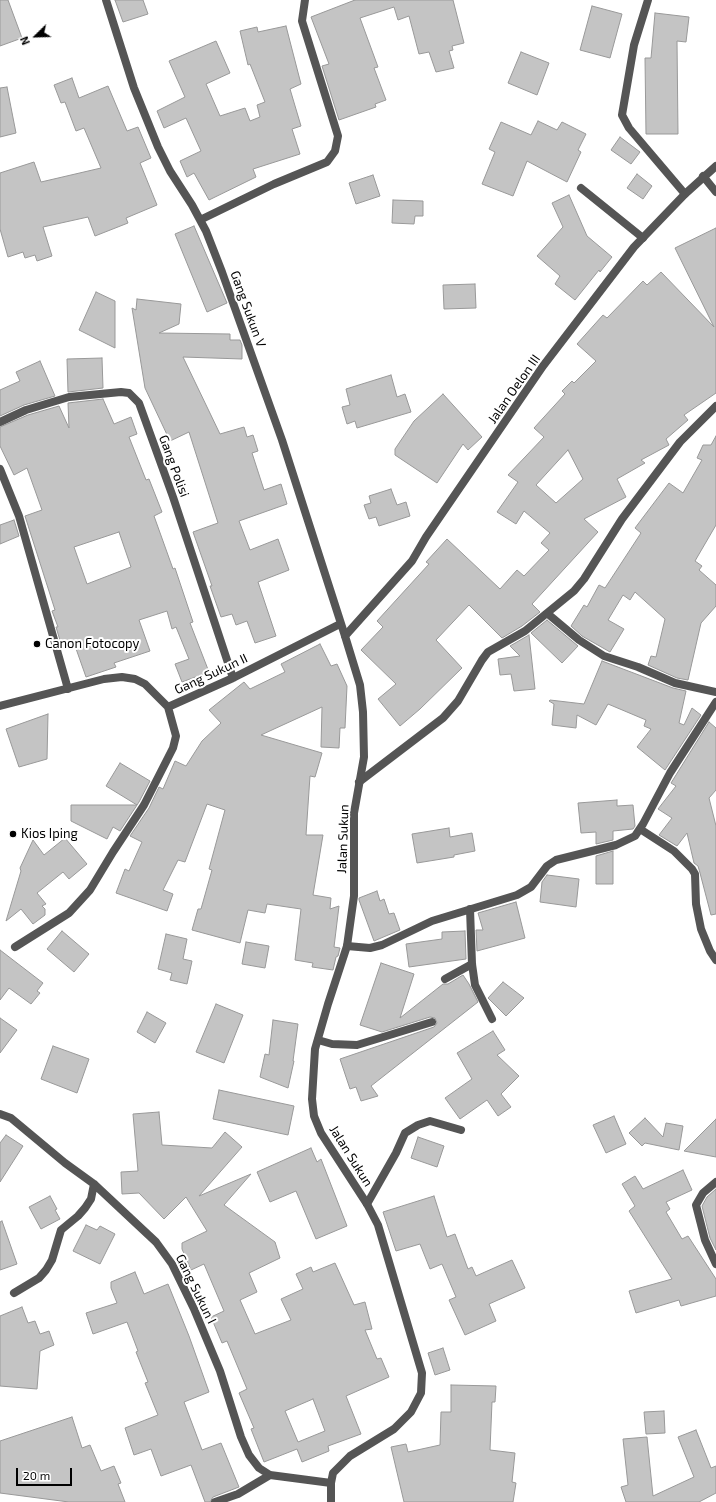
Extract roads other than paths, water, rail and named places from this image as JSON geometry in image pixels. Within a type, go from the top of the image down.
[{"type":"street","name":"Gang Sukun V","points":[[106,0],[134,88],[158,147],[170,171],[192,204],[219,266],[282,440],[345,636]]},
{"type":"street","points":[[200,220],[274,184],[328,162],[335,151],[338,136],[302,21],[305,0]]},
{"type":"street","points":[[648,0],[634,45],[622,115],[629,128],[685,194]]},
{"type":"street","name":"Jalan Oelon III","points":[[345,636],[412,561],[426,537],[543,366],[634,247],[703,176],[716,166]]},
{"type":"street","points":[[703,176],[716,192]]},
{"type":"street","points":[[581,188],[643,238]]},
{"type":"street","name":"Gang Polisi","points":[[0,422],[26,410],[69,396],[121,392],[128,394],[139,403],[173,497],[233,678]]},
{"type":"street","points":[[359,782],[443,718],[458,701],[488,652],[525,631],[548,614],[574,591],[584,579],[633,504],[680,442],[716,406]]},
{"type":"street","points":[[0,468],[19,516],[68,689]]},
{"type":"street","points":[[548,614],[579,640],[604,656],[638,667],[675,683],[716,692]]},
{"type":"street","name":"Gang Sukun II","points":[[0,706],[104,679],[122,677],[135,679],[151,688],[168,707],[233,678],[340,624]]},
{"type":"street","name":"Jalan Sukun","points":[[332,1502],[331,1483],[333,1473],[345,1460],[394,1429],[411,1412],[421,1393],[422,1373],[387,1249],[378,1225],[367,1204],[321,1133],[314,1116],[312,1099],[315,1050],[347,946],[354,896],[354,813],[364,757],[363,712],[360,685],[345,636]]},
{"type":"street","points":[[347,946],[358,948],[382,945],[432,921],[524,892],[531,887],[547,866],[556,860],[616,845],[635,836],[670,773],[716,702]]},
{"type":"street","points":[[15,948],[68,913],[90,890],[144,805],[173,748],[176,736],[168,707]]},
{"type":"street","points":[[640,829],[674,851],[695,874],[696,904],[701,929],[710,952],[716,960]]},
{"type":"street","points":[[470,908],[472,964],[475,985],[492,1019]]},
{"type":"street","points":[[445,979],[472,964]]},
{"type":"street","points":[[318,1040],[332,1044],[356,1045],[432,1022]]},
{"type":"street","name":"Gang Sukun I","points":[[0,1114],[11,1118],[65,1163],[94,1184],[156,1242],[172,1264],[194,1309],[220,1371],[247,1449],[259,1468],[270,1475]]},
{"type":"street","points":[[367,1204],[396,1153],[405,1133],[418,1125],[430,1121],[462,1130]]},
{"type":"street","points":[[716,1182],[703,1193],[696,1205],[705,1240],[716,1264]]},
{"type":"street","points":[[14,1293],[40,1278],[46,1270],[52,1260],[61,1230],[78,1216],[91,1199],[94,1184]]},
{"type":"street","points":[[215,1502],[238,1494],[270,1475],[331,1483]]},
{"type":"place","name":"Canon Fotocopy","points":[[37,644]]},
{"type":"place","name":"Kios Iping","points":[[13,834]]}]
